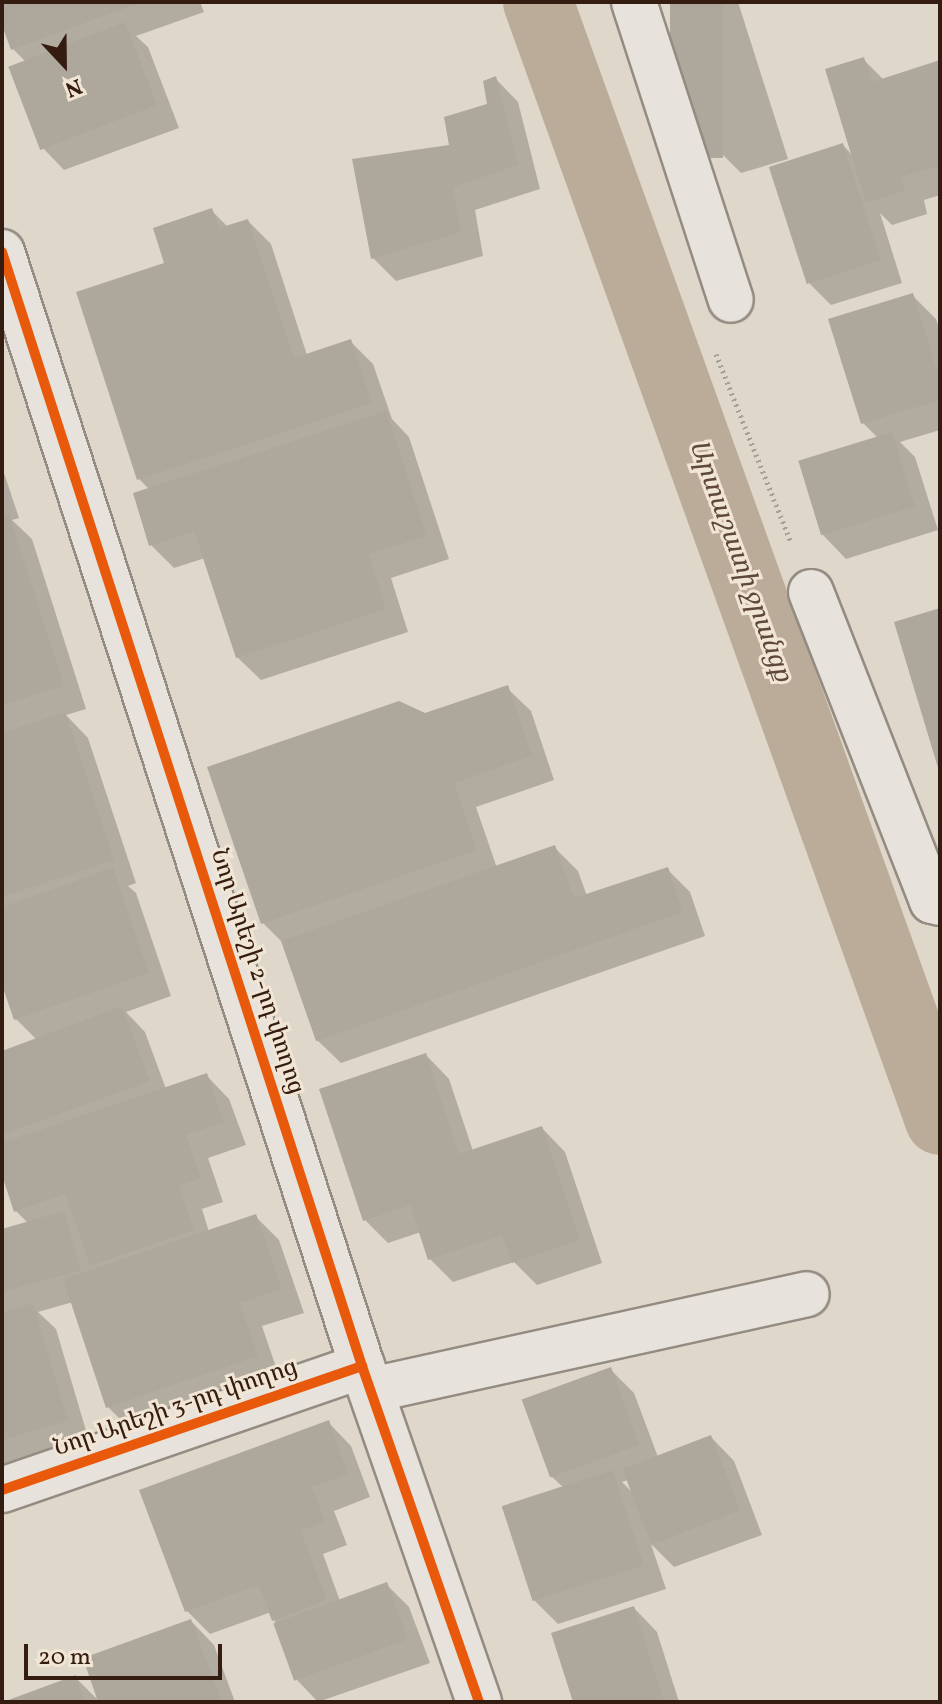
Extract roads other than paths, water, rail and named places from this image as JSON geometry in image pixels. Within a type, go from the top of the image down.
[{"type":"street","points":[[634,2],[731,300]]},
{"type":"street","name":"Նոր Արեշի 2-րդ փողոց","points":[[2,252],[367,1378],[479,1702]]},
{"type":"street","points":[[811,592],[932,901],[940,903]]},
{"type":"street","name":"Նոր Արեշի 3-րդ փողոց","points":[[2,1490],[367,1378],[807,1294]]},
{"type":"waterway","name":"Արտաշատի ջրանցք","points":[[538,2],[940,1120]]}]
